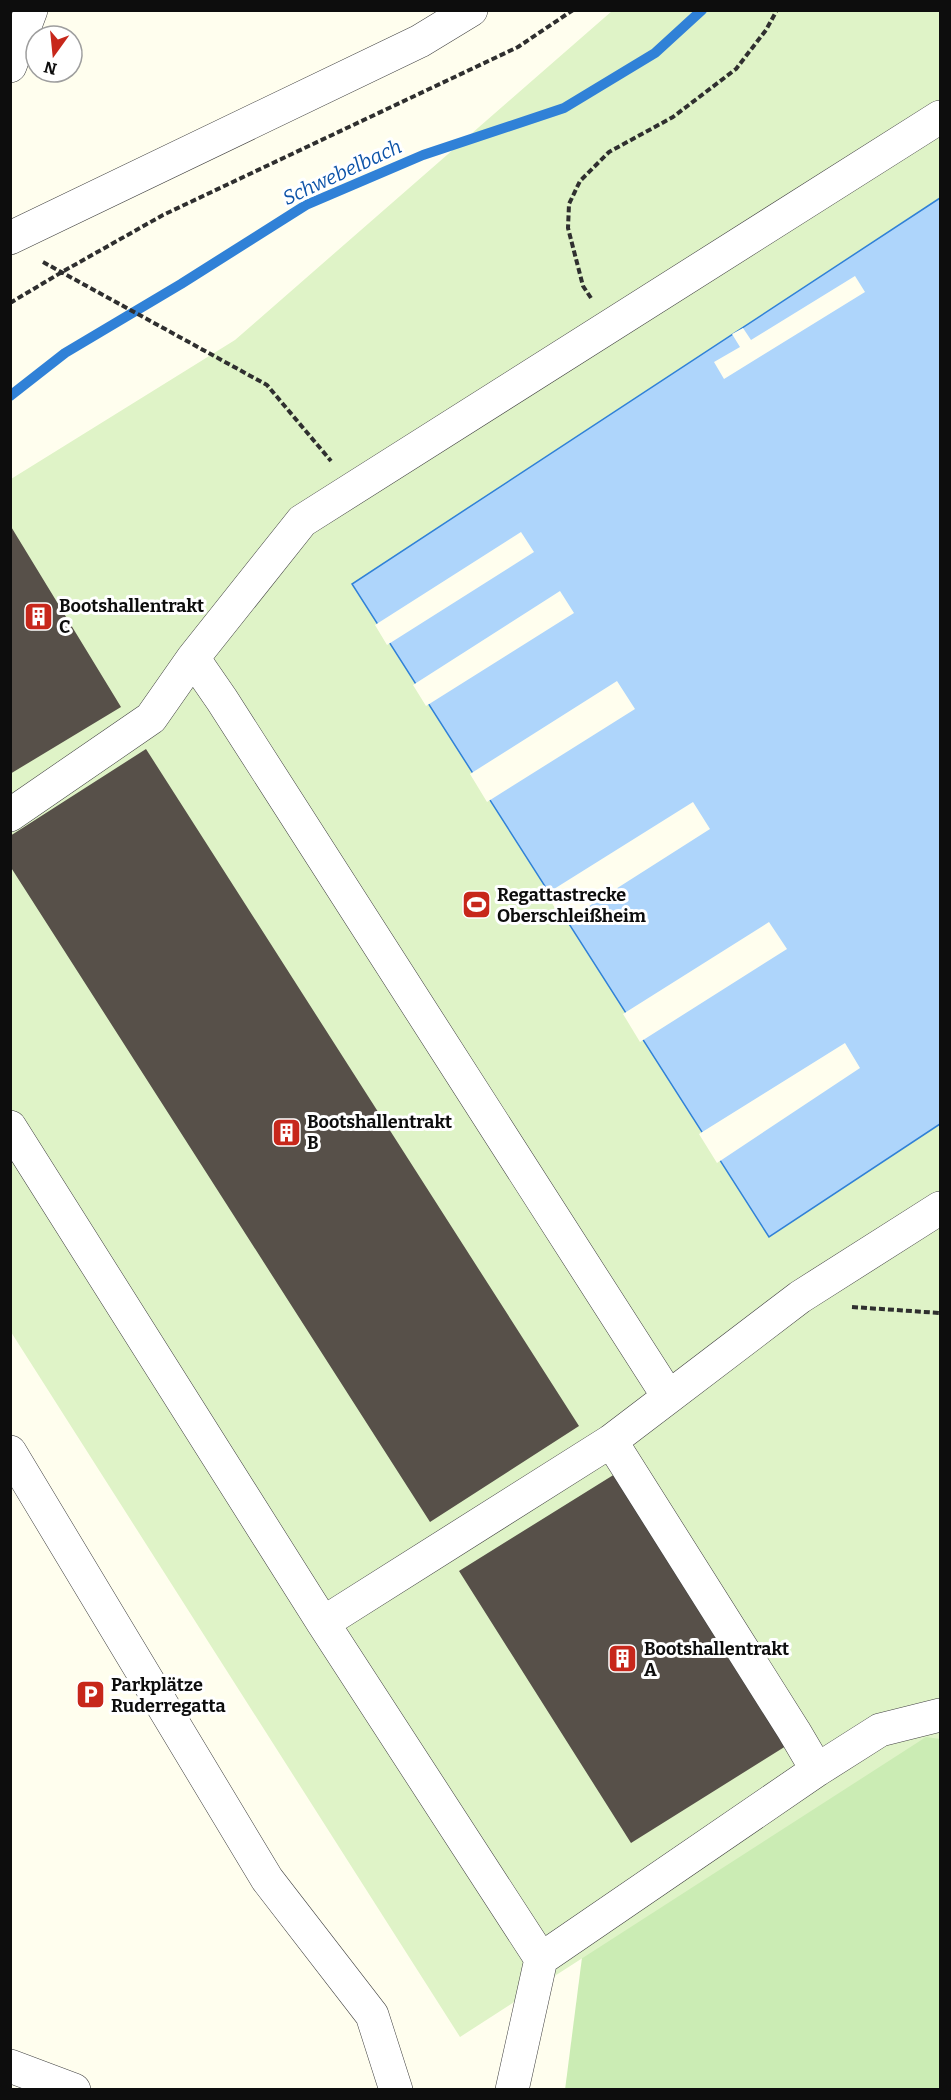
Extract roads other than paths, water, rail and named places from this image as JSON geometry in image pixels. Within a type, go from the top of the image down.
[{"type":"street","points":[[10,66],[31,10]]},
{"type":"street","points":[[10,238],[420,41],[471,10]]},
{"type":"street","points":[[10,814],[151,718],[193,658],[303,521],[940,117]]},
{"type":"street","points":[[193,658],[668,1396]]},
{"type":"street","points":[[10,1127],[323,1623],[541,1959]]},
{"type":"street","points":[[323,1623],[611,1442],[668,1396],[813,1289],[940,1208]]},
{"type":"street","points":[[611,1442],[817,1770]]},
{"type":"street","points":[[10,1452],[267,1880],[372,2015],[396,2090]]},
{"type":"street","points":[[512,2090],[541,1959],[817,1770],[880,1730],[940,1715]]},
{"type":"street","points":[[10,2066],[74,2090]]},
{"type":"water","name":"Regattastrecke Oberschleißheim","points":[[940,198],[940,1124],[769,1237],[352,584]]},
{"type":"waterway","name":"Schwebelbach","points":[[10,396],[65,353],[181,284],[306,205],[423,155],[564,108],[655,53],[702,10]]},
{"type":"place","name":"Bootshallentrakt C","points":[[38,616]]},
{"type":"place","name":"Regattastrecke Oberschleißheim","points":[[476,905]]},
{"type":"place","name":"Bootshallentrakt B","points":[[286,1132]]},
{"type":"place","name":"Bootshallentrakt A","points":[[623,1659]]},
{"type":"place","name":"Parkplätze Ruderregatta","points":[[90,1695]]}]
